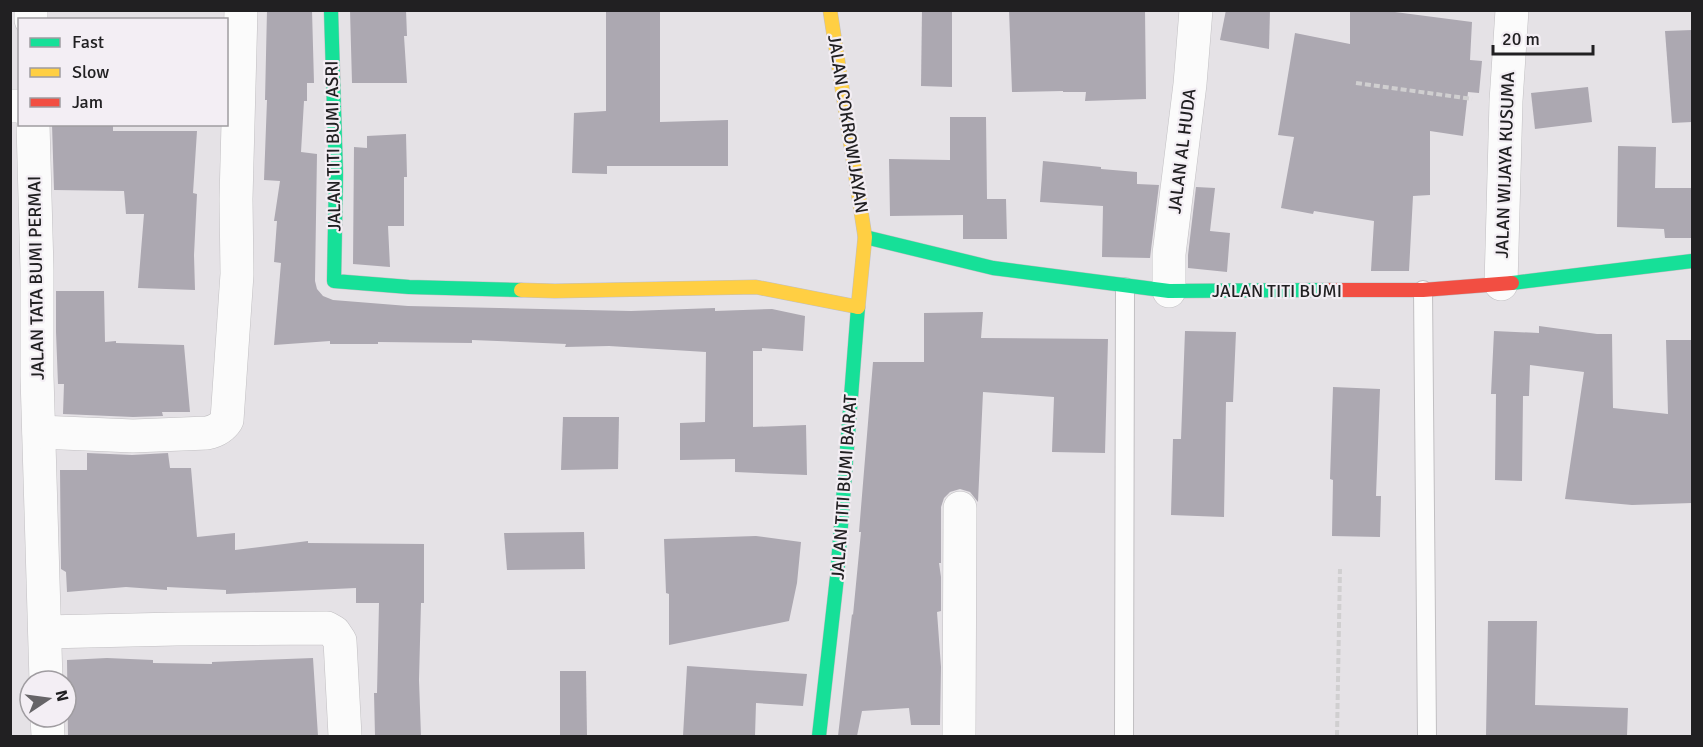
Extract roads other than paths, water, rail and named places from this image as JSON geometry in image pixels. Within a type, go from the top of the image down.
[{"type":"street","points":[[39,432],[133,436],[207,433],[223,426],[227,420],[237,274],[232,103],[240,10]]},
{"type":"street","name":"JALAN TITI BUMI ASRI","points":[[331,10],[336,174],[334,281],[409,287],[555,291],[756,287],[858,307]]},
{"type":"street","name":"JALAN COKROWIJAYAN","points":[[830,10],[865,237]]},
{"type":"street","name":"JALAN AL HUDA","points":[[1169,291],[1169,254],[1190,84],[1196,10]]},
{"type":"street","name":"JALAN WIJAYA KUSUMA","points":[[1501,284],[1506,101],[1512,10]]},
{"type":"street","name":"JALAN TATA BUMI PERMAI","points":[[33,126],[41,548],[46,669]]},
{"type":"street","name":"JALAN TITI BUMI","points":[[865,237],[993,268],[1169,291],[1423,290],[1501,284],[1692,261]]},
{"type":"street","name":"JALAN TITI BUMI BARAT","points":[[819,736],[837,577],[865,237]]},
{"type":"street","points":[[959,736],[960,508]]},
{"type":"street","points":[[45,632],[327,628],[334,632],[340,641],[345,736]]},
{"type":"lane","points":[[1124,736],[1125,286]]},
{"type":"lane","points":[[1423,290],[1427,736]]}]
